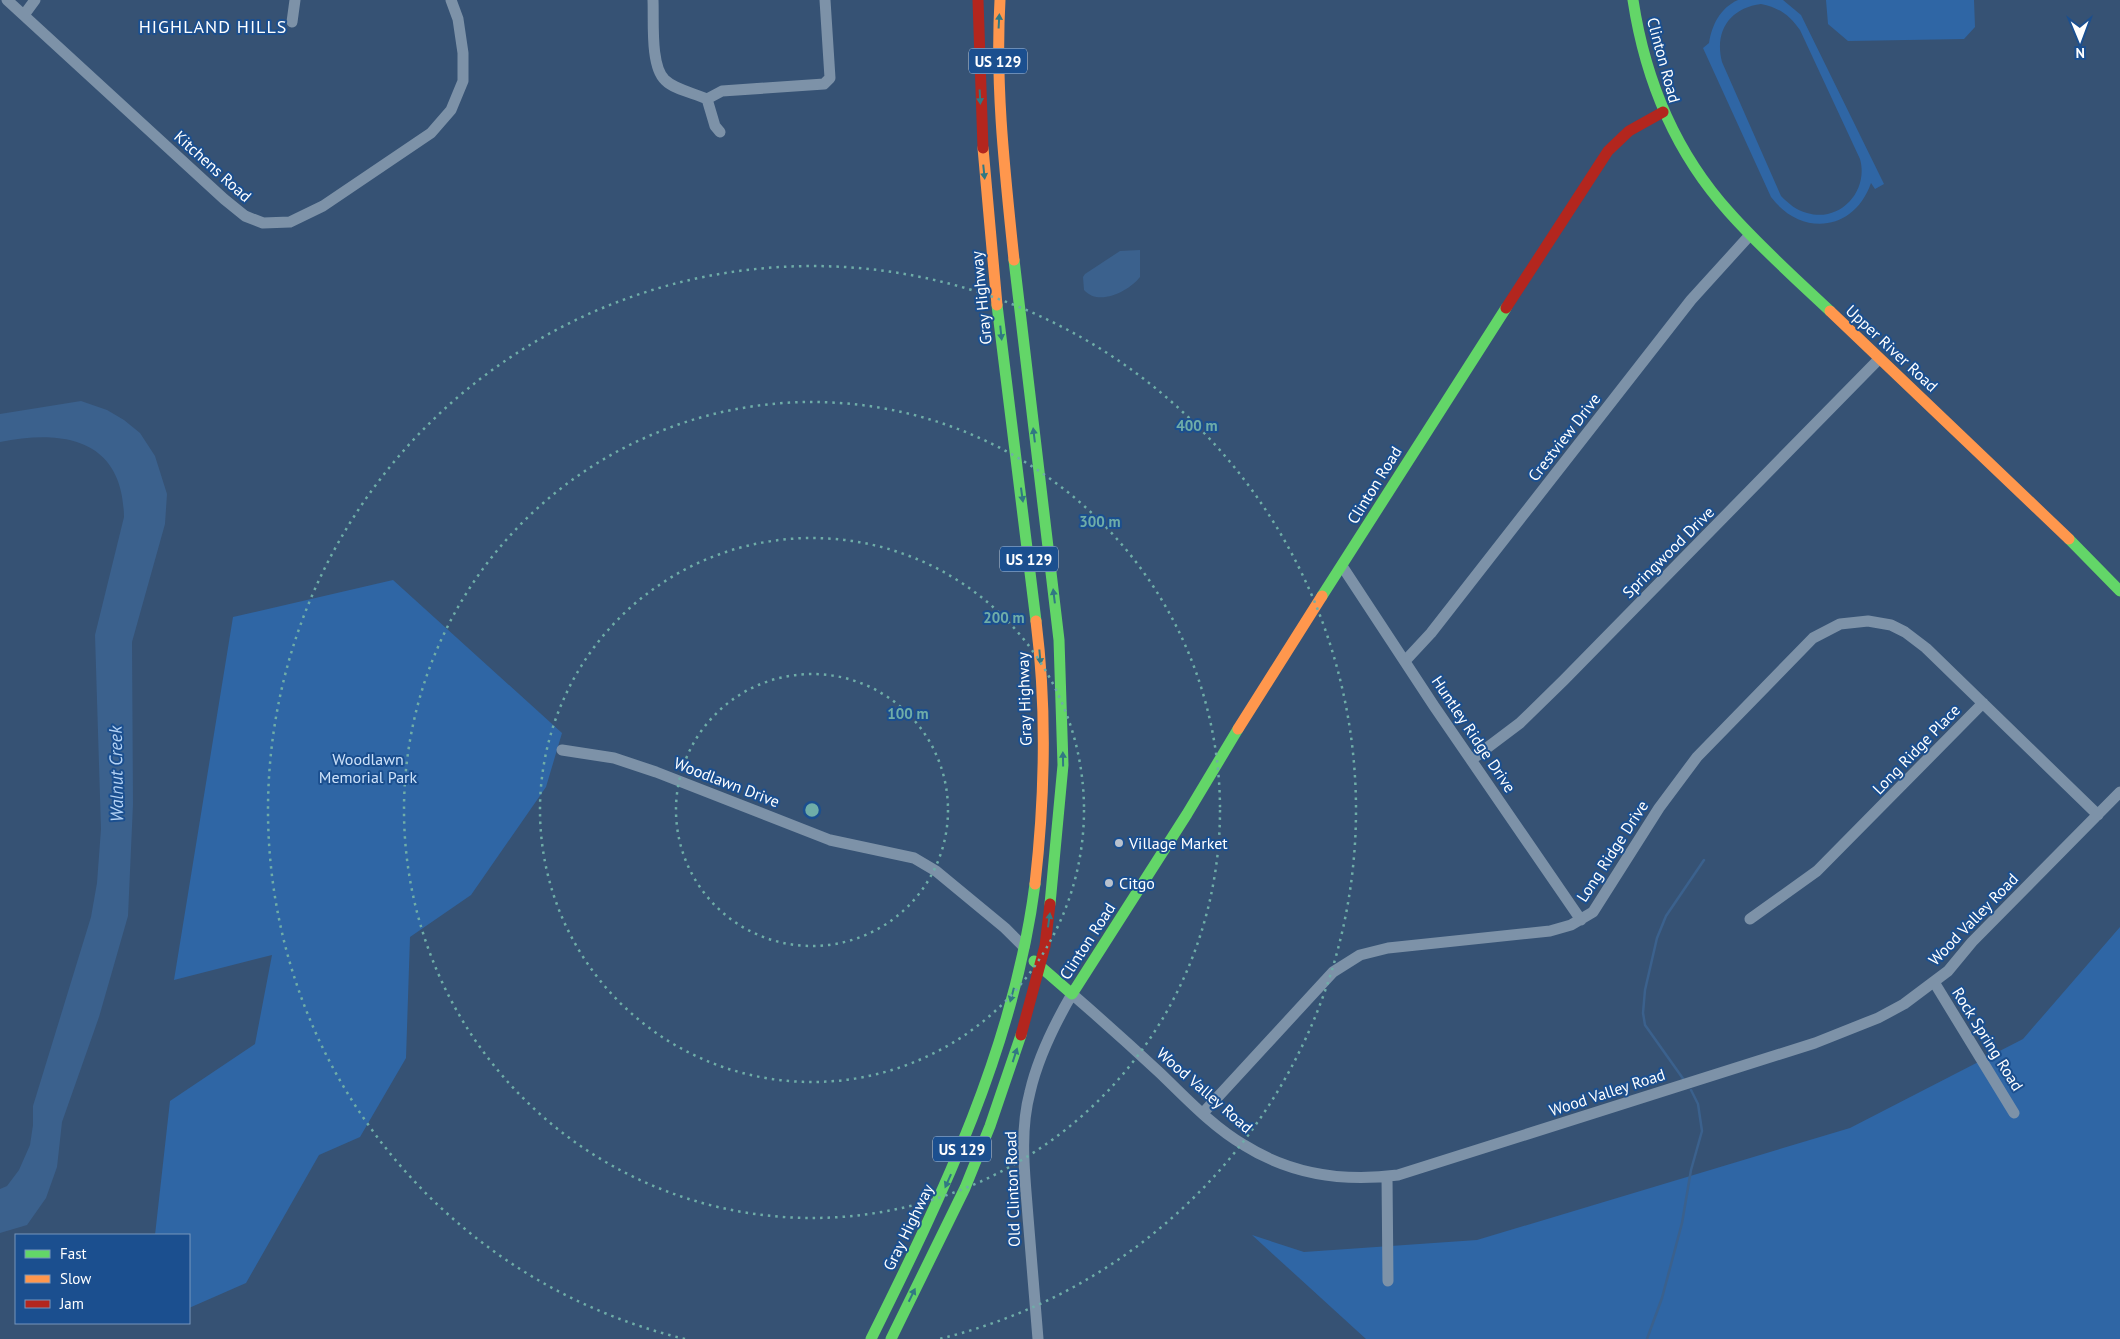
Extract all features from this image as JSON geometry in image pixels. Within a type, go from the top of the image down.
[{"type":"main road","name":"Gray Highway","points":[[871,1339],[938,1203],[970,1129],[996,1053],[1024,947],[1038,848],[1044,699],[1023,501],[1003,360],[983,161],[978,0]]},
{"type":"main road","name":"Gray Highway","points":[[891,1339],[965,1188],[990,1126],[1022,1032],[1040,968],[1051,906],[1060,812],[1063,765],[1059,640],[1025,362],[1002,147],[997,50],[1000,0]]},
{"type":"main road","name":"Clinton Road","points":[[1072,994],[1187,814],[1264,686],[1602,160],[1612,146],[1644,120],[1664,112],[1640,39],[1634,0]]},
{"type":"main road","name":"Upper River Road","points":[[1664,112],[1702,180],[1750,235],[2092,561],[2120,591]]},
{"type":"main road","points":[[1024,947],[1040,968],[1072,994]]},
{"type":"street","name":"Kitchens Road","points":[[7,0],[245,216],[263,223],[290,222],[323,206],[431,133],[451,110],[463,81],[464,54],[458,19],[451,0]]},
{"type":"street","points":[[24,15],[35,0]]},
{"type":"street","points":[[292,22],[295,0]]},
{"type":"street","points":[[653,0],[658,70],[664,79],[673,85],[707,99]]},
{"type":"street","points":[[707,99],[722,91],[824,84],[828,82],[830,78],[825,0]]},
{"type":"street","points":[[707,99],[715,126],[720,132]]},
{"type":"street","name":"Crestview Drive","points":[[1405,661],[1431,633],[1691,300],[1750,235]]},
{"type":"street","name":"Springwood Drive","points":[[1471,760],[1520,723],[1564,680],[1879,359]]},
{"type":"street","name":"Huntley Ridge Drive","points":[[1342,566],[1471,760],[1581,920]]},
{"type":"street","name":"Long Ridge Drive","points":[[1203,1113],[1333,972],[1360,955],[1388,948],[1550,931],[1581,920],[1593,912],[1659,808],[1697,757],[1813,638],[1827,629],[1840,624],[1868,621],[1891,625],[1905,632],[1926,648],[1983,704]]},
{"type":"street","name":"Long Ridge Place","points":[[1750,919],[1817,871],[1983,704],[2098,815]]},
{"type":"street","name":"Woodlawn Drive","points":[[562,750],[614,758],[830,840],[914,858],[944,877],[1006,928],[1024,947]]},
{"type":"street","name":"Wood Valley Road","points":[[1072,994],[1203,1113],[1243,1145],[1279,1163],[1315,1174],[1342,1177],[1387,1176],[1417,1170],[1822,1041],[1878,1018],[1904,1004],[1948,971],[1972,942],[2120,792]]},
{"type":"street","name":"Rock Spring Road","points":[[1934,982],[2014,1112]]},
{"type":"street","name":"Old Clinton Road","points":[[1038,1339],[1024,1163],[1024,1134],[1029,1094],[1035,1073],[1056,1021],[1072,994]]},
{"type":"street","points":[[1387,1176],[1388,1280]]},
{"type":"green space","points":[[1738,0],[1783,0],[1801,15],[1884,184],[1875,189],[1871,183],[1863,199],[1840,220],[1826,223],[1811,223],[1797,219],[1783,210],[1771,197],[1703,48],[1709,43],[1712,30],[1718,18],[1732,3]],"holes":[[[1761,4],[1784,13],[1800,30],[1860,159],[1862,171],[1856,193],[1841,209],[1830,213],[1819,215],[1803,212],[1781,196],[1722,62],[1720,40],[1727,23],[1741,10]]]},
{"type":"green space","points":[[1826,0],[1974,0],[1975,27],[1964,39],[1848,41],[1828,24]]},
{"type":"green space","name":"Woodlawn Memorial Park","points":[[393,580],[562,733],[546,787],[471,895],[410,937],[406,1058],[360,1137],[319,1155],[246,1283],[190,1308],[190,1234],[155,1234],[170,1101],[255,1044],[272,955],[174,980],[233,617]]},
{"type":"green space","points":[[2120,927],[2120,1339],[1366,1339],[1252,1235],[1304,1252],[1477,1240],[1850,1128],[2023,1039]]},
{"type":"water","points":[[1140,250],[1140,277],[1129,287],[1114,295],[1105,297],[1090,295],[1084,290],[1083,277],[1085,274],[1120,251]]},
{"type":"water","name":"Walnut Creek","points":[[81,401],[107,410],[124,420],[140,433],[155,456],[167,494],[165,524],[132,642],[133,804],[128,916],[99,1017],[62,1122],[57,1167],[46,1198],[27,1225],[0,1233],[0,1189],[7,1186],[19,1170],[30,1145],[33,1106],[91,917],[97,883],[101,829],[95,635],[124,517],[121,491],[113,471],[101,456],[86,445],[67,439],[46,437],[0,442],[0,414]]},
{"type":"waterway","points":[[1684,1080],[1645,1025],[1643,1013],[1645,990],[1657,938],[1666,916],[1704,860]]},
{"type":"waterway","points":[[1647,1339],[1662,1298],[1682,1223],[1691,1170],[1702,1131],[1698,1104],[1691,1090]]},
{"type":"traffic: fast","points":[[1633,0],[1645,58],[1654,86],[1665,113],[1693,165],[1710,189],[1741,225],[1778,263],[1830,311]]},
{"type":"traffic: fast","points":[[1014,260],[1059,640],[1063,765],[1050,904]]},
{"type":"traffic: fast","points":[[997,305],[1036,621]]},
{"type":"traffic: fast","points":[[1322,596],[1506,308]]},
{"type":"traffic: fast","points":[[2069,539],[2120,591]]},
{"type":"traffic: fast","points":[[1034,961],[1072,994],[1187,814],[1238,729]]},
{"type":"traffic: fast","points":[[871,1339],[949,1174],[993,1061],[1011,1003],[1025,944],[1035,884]]},
{"type":"traffic: fast","points":[[891,1339],[965,1188],[990,1126],[1021,1035]]},
{"type":"traffic: slow","points":[[1000,0],[1000,98],[1004,162],[1014,260]]},
{"type":"traffic: slow","points":[[983,148],[997,305]]},
{"type":"traffic: slow","points":[[1830,311],[2069,539]]},
{"type":"traffic: slow","points":[[1238,729],[1322,596]]},
{"type":"traffic: slow","points":[[1035,884],[1043,785],[1042,687],[1036,621]]},
{"type":"traffic: jam","points":[[978,0],[983,148]]},
{"type":"traffic: jam","points":[[1506,308],[1608,151],[1629,131],[1663,112]]},
{"type":"traffic: jam","points":[[1021,1035],[1045,946],[1050,904]]},
{"type":"place","name":"Village Market","points":[[1119,843]]},
{"type":"place","name":"Citgo","points":[[1109,883]]},
{"type":"district","name":"HIGHLAND HILLS","points":[[213,26]]}]
